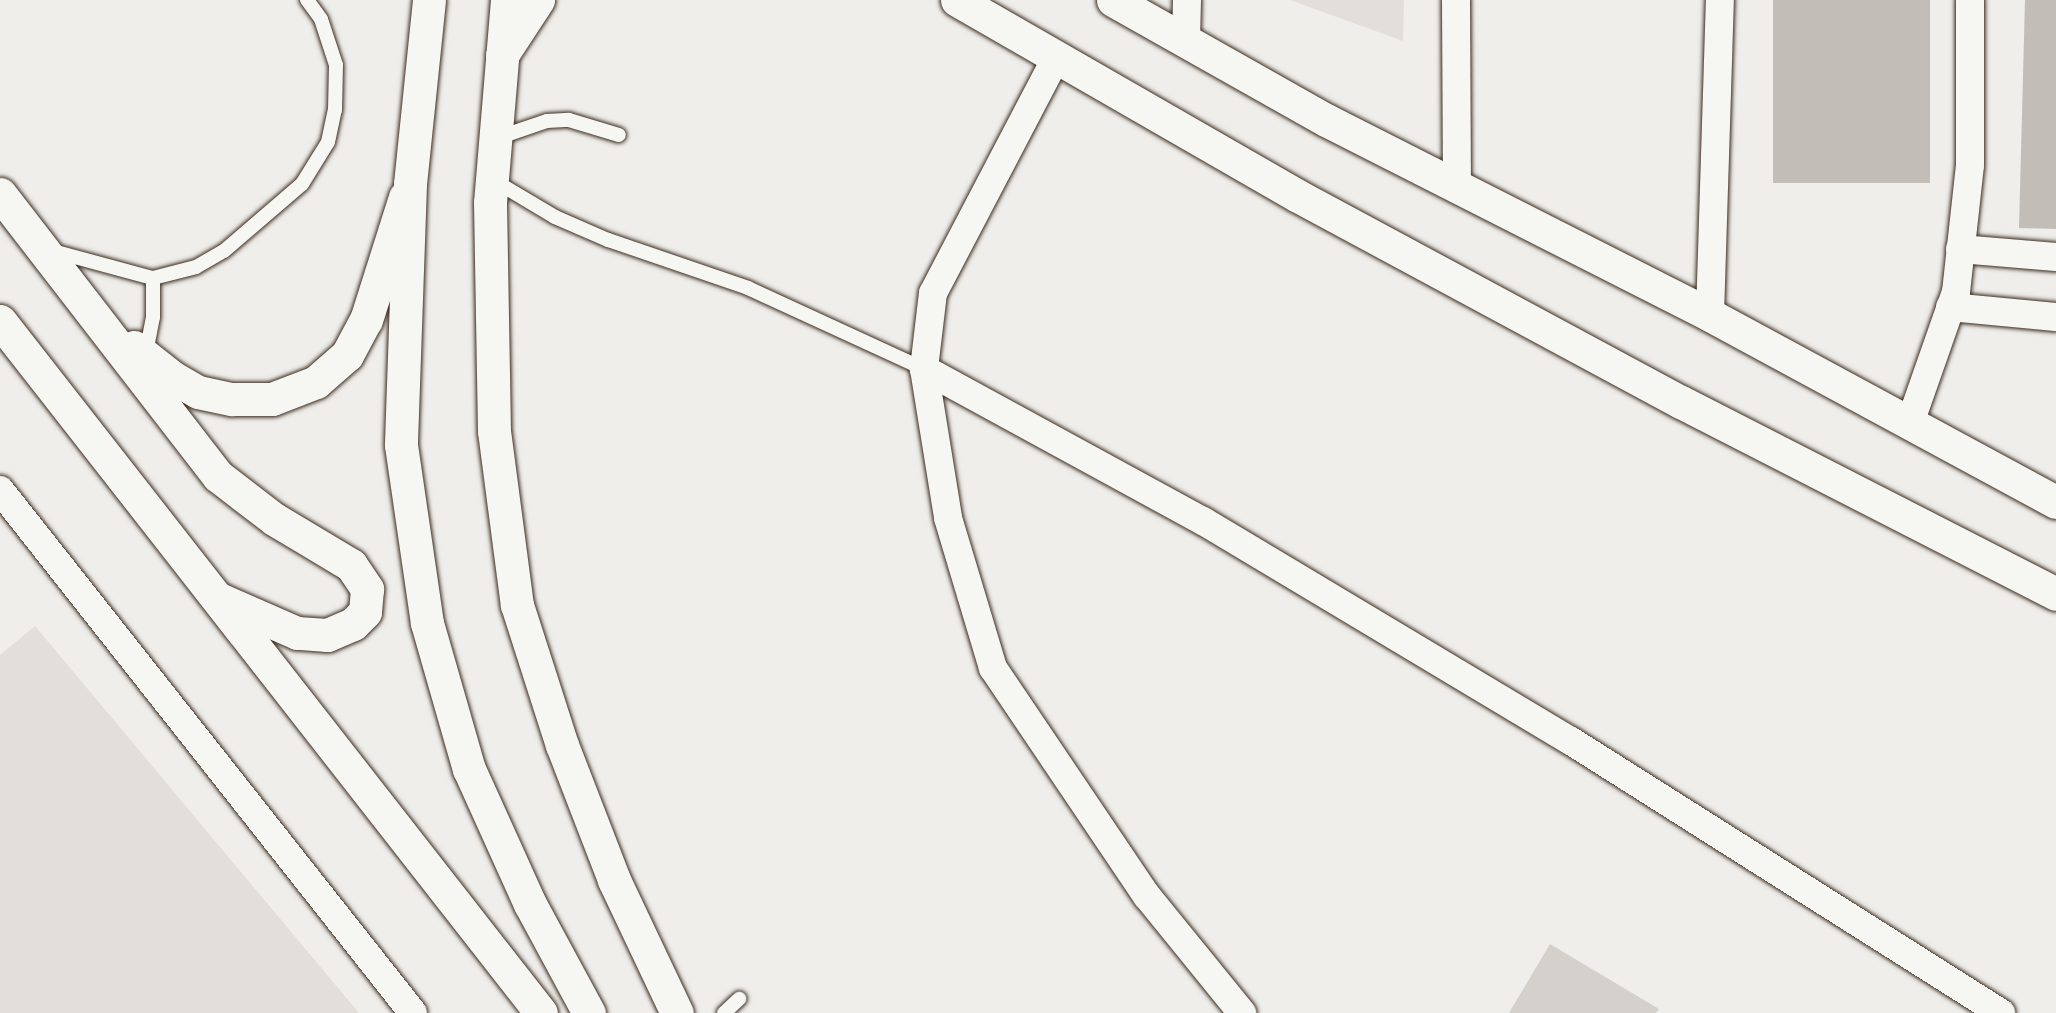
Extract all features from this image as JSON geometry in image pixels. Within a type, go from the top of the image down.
[{"type":"main road","points":[[429,0],[410,184],[401,445],[427,623],[469,769],[530,904],[589,1013]]},
{"type":"main road","points":[[507,0],[492,179],[494,431],[517,605],[562,745],[614,880],[677,1013]]},
{"type":"main road","points":[[502,55],[538,0]]},
{"type":"main road","points":[[957,0],[1299,196],[1681,402],[2056,594]]},
{"type":"main road","points":[[1113,0],[1326,120],[1710,315],[2056,502]]},
{"type":"main road","points":[[91,312],[145,356],[198,392],[232,399],[272,399],[316,382],[347,355],[366,320],[410,184]]},
{"type":"main road","points":[[0,195],[218,476],[274,519],[351,565],[368,589],[365,612],[354,624],[327,635],[297,633],[213,596]]},
{"type":"main road","points":[[0,321],[541,1013]]},
{"type":"street","points":[[1186,41],[1187,0]]},
{"type":"street","points":[[1456,0],[1457,186]]},
{"type":"street","points":[[1710,315],[1720,0]]},
{"type":"street","points":[[1910,423],[1950,308],[1960,249],[1970,165],[1970,0]]},
{"type":"street","points":[[1056,58],[933,293],[924,369],[948,519],[993,668],[1147,896],[1242,1013]]},
{"type":"street","points":[[1960,249],[2056,257]]},
{"type":"street","points":[[1950,308],[2056,317]]},
{"type":"street","points":[[924,369],[1244,545],[1571,741],[2001,1013]]},
{"type":"street","points":[[4,505],[413,1013]]},
{"type":"lane","points":[[41,248],[153,278],[196,267],[224,251],[302,184],[328,142],[335,110],[336,64],[321,19],[307,0]]},
{"type":"lane","points":[[495,139],[547,121],[570,120],[620,135]]},
{"type":"lane","points":[[492,179],[532,206],[608,240],[748,288],[924,369]]},
{"type":"lane","points":[[145,356],[153,317],[153,278]]},
{"type":"lane","points":[[723,1013],[739,999]]},
{"type":"shaded area","points":[[1290,0],[1404,0],[1403,41]]},
{"type":"shaded area","points":[[35,626],[359,1013],[0,1013],[0,655]]},
{"type":"shaded area","points":[[1550,944],[1659,1009],[1656,1013],[1509,1013]]},
{"type":"building","points":[[1773,0],[1930,0],[1930,183],[1773,183]]},
{"type":"building","points":[[2025,0],[2056,0],[2056,229],[2019,228]]}]
